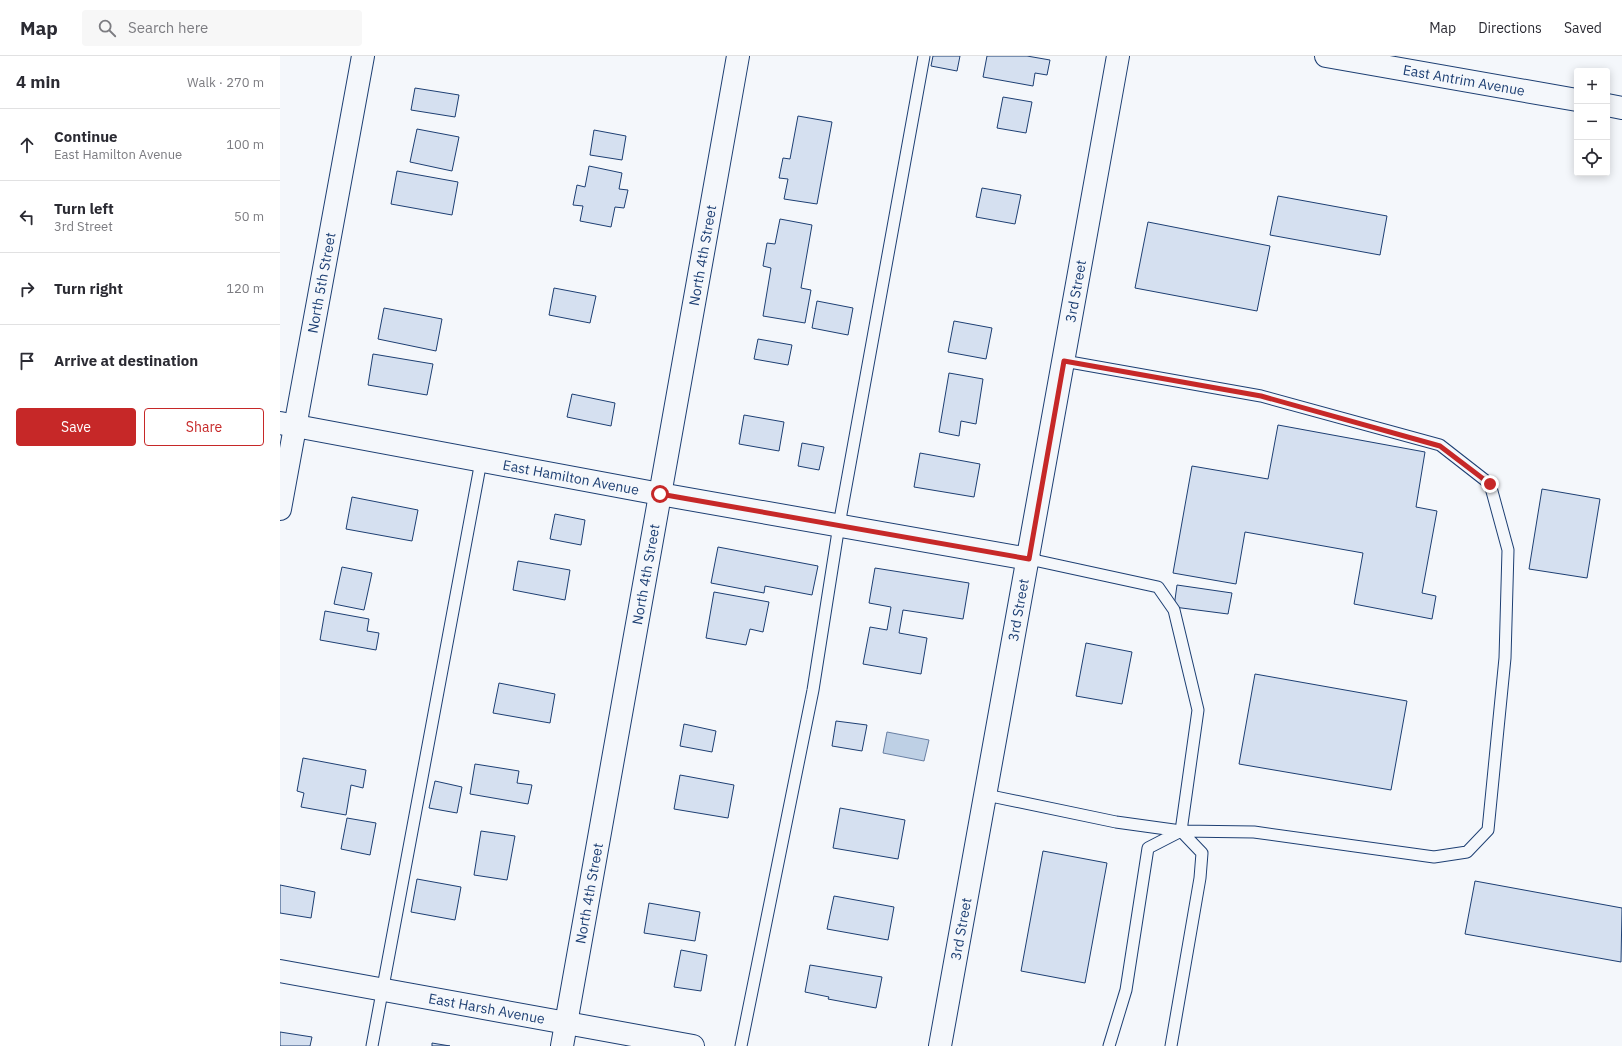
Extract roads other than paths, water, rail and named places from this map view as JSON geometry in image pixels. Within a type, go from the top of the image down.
[{"type":"street","name":"North 5th Street","points":[[280,509],[288,424],[363,56]]},
{"type":"street","name":"North 4th Street","points":[[562,1046],[738,56]]},
{"type":"street","name":"3rd Street","points":[[940,1046],[1029,559],[1118,56]]},
{"type":"street","name":"East Antrim Avenue","points":[[1326,56],[1574,99]]},
{"type":"street","points":[[1610,106],[1622,108]]},
{"type":"street","name":"East Hamilton Avenue","points":[[288,424],[660,494],[1029,559]]},
{"type":"street","name":"East Harsh Avenue","points":[[280,971],[692,1046]]},
{"type":"lane","points":[[741,1046],[813,690],[839,525],[924,56]]},
{"type":"lane","points":[[986,795],[1116,822],[1182,831],[1254,832],[1434,857],[1467,852],[1488,830],[1505,658],[1508,550],[1490,484],[1440,446],[1261,396],[1064,361]]},
{"type":"lane","points":[[372,1046],[481,461]]},
{"type":"lane","points":[[1029,559],[1158,588],[1174,610],[1198,710],[1182,831],[1202,853],[1200,878],[1171,1046]]},
{"type":"lane","points":[[1109,1046],[1126,990],[1148,848],[1182,831]]},
{"type":"water","points":[[887,732],[929,740],[924,761],[883,753]]}]
